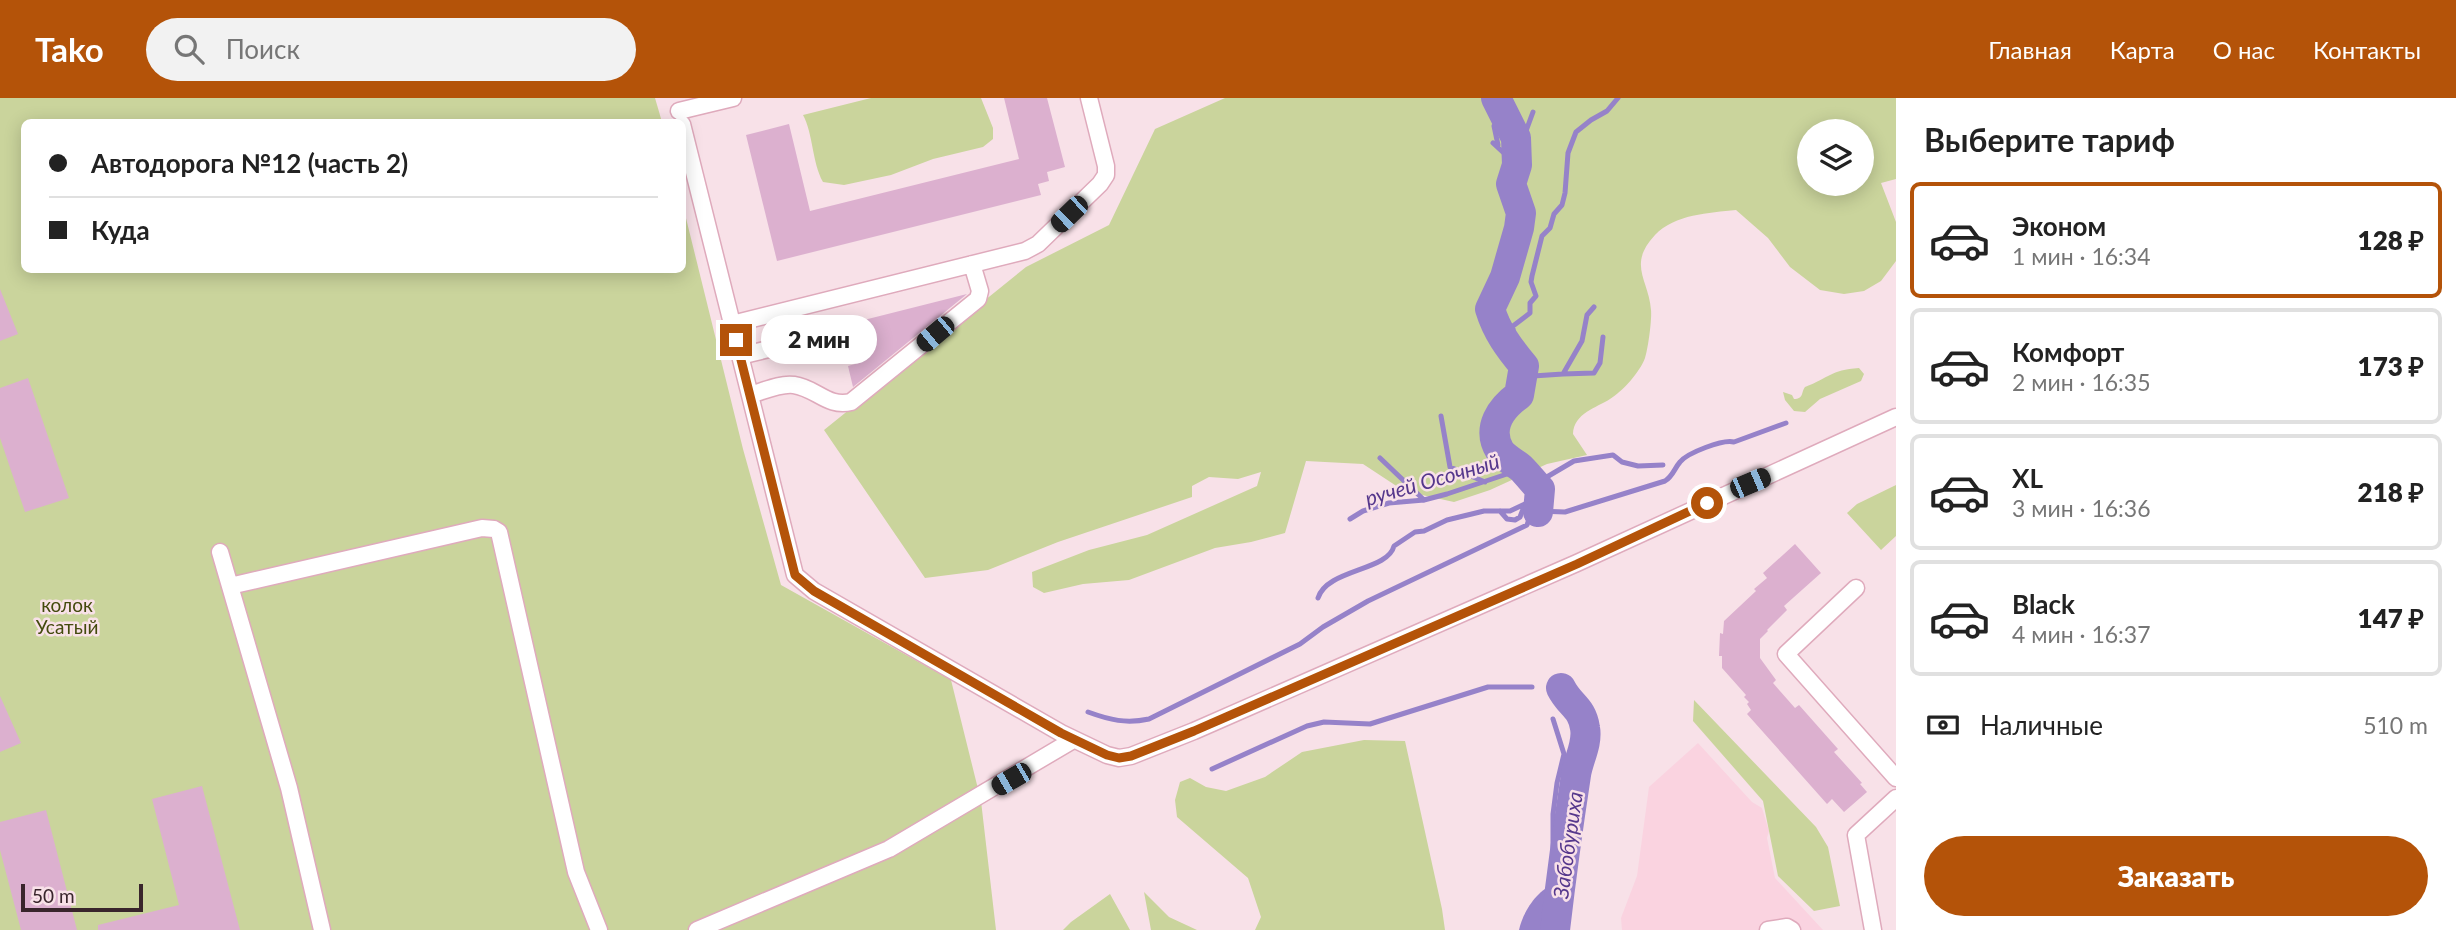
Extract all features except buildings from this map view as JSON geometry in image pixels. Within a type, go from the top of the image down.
[{"type":"street","points":[[680,114],[733,98]]},
{"type":"street","points":[[732,324],[1032,248],[1100,184],[1106,175],[1089,98]]},
{"type":"street","points":[[686,138],[795,575],[814,591],[1073,740],[1119,758],[1131,756],[1194,731],[1577,564],[1896,417]]},
{"type":"street","points":[[750,395],[797,385],[832,403],[852,402],[978,299],[980,290],[972,264]]},
{"type":"street","points":[[740,356],[822,336]]},
{"type":"street","points":[[230,586],[482,528],[499,531],[576,872],[599,930]]},
{"type":"street","points":[[220,552],[289,788],[322,930]]},
{"type":"street","points":[[1856,588],[1786,653],[1896,778]]},
{"type":"street","points":[[697,930],[889,849],[1073,740]]},
{"type":"street","points":[[1873,930],[1856,835],[1896,797]]},
{"type":"street","points":[[1768,930],[1787,927],[1792,930]]},
{"type":"shaded area","points":[[1698,743],[1752,802],[1762,808],[1769,831],[1767,838],[1775,878],[1823,930],[1622,930],[1621,918],[1637,876],[1649,787]]},
{"type":"shaded area","points":[[1554,885],[1563,889],[1561,930],[1519,930],[1531,903],[1542,891]]},
{"type":"green space","name":"колок Усатый","points":[[0,98],[655,98],[661,119],[21,119],[21,273],[686,273],[686,218],[743,449],[781,585],[951,680],[981,801],[996,930],[0,930]]},
{"type":"green space","points":[[871,98],[981,98],[993,128],[993,139],[983,147],[933,159],[891,175],[844,185],[823,182],[803,115]]},
{"type":"green space","points":[[1225,98],[1896,98],[1896,179],[1881,183],[1896,222],[1896,261],[1881,281],[1864,291],[1844,294],[1820,290],[1790,267],[1768,238],[1736,210],[1682,219],[1663,228],[1642,255],[1642,272],[1651,315],[1645,358],[1620,392],[1577,421],[1573,434],[1587,455],[1547,464],[1490,490],[1454,502],[1404,491],[1363,464],[1306,461],[1285,533],[1215,548],[1129,580],[1083,584],[1044,593],[1033,587],[1032,572],[1089,550],[1147,535],[1257,486],[1261,472],[1238,479],[1209,477],[1192,486],[1192,497],[1058,542],[988,570],[925,578],[824,430],[1026,267],[1109,225],[1155,129]]},
{"type":"green space","points":[[1859,368],[1864,374],[1861,381],[1820,399],[1805,412],[1794,411],[1785,400],[1783,392],[1797,399],[1801,397],[1805,387],[1835,373]]},
{"type":"green space","points":[[1896,485],[1896,536],[1881,550],[1847,513],[1857,504]]},
{"type":"green space","points":[[1694,700],[1816,827],[1828,847],[1840,906],[1814,911],[1778,876],[1763,801],[1693,721]]},
{"type":"green space","points":[[1364,740],[1405,741],[1445,930],[1255,930],[1261,917],[1248,878],[1177,817],[1175,800],[1180,782],[1190,778],[1206,787],[1226,791],[1265,777],[1302,752]]},
{"type":"green space","points":[[1144,892],[1169,917],[1197,930],[1151,930]]},
{"type":"green space","points":[[1110,894],[1130,930],[1063,930],[1071,922]]},
{"type":"waterway","name":"Забобуриха","points":[[1496,98],[1516,138],[1517,165],[1511,184],[1521,213],[1505,277],[1490,309],[1504,339],[1524,366],[1519,395],[1501,412],[1495,434],[1502,454],[1521,468],[1540,489],[1538,512]]},
{"type":"waterway","points":[[1516,355],[1518,342],[1513,336],[1513,326],[1530,313],[1530,303],[1536,296],[1531,282],[1532,276],[1542,236],[1550,228],[1554,214],[1562,205],[1568,153],[1576,132],[1607,111],[1618,98]]},
{"type":"waterway","points":[[1517,159],[1525,149],[1526,131],[1533,112]]},
{"type":"waterway","points":[[1494,126],[1498,145]]},
{"type":"waterway","points":[[1493,143],[1506,155],[1515,173]]},
{"type":"waterway","points":[[1522,380],[1533,376],[1563,374],[1582,341],[1587,315],[1594,307]]},
{"type":"waterway","points":[[1563,374],[1594,373],[1600,363],[1603,337]]},
{"type":"waterway","points":[[1441,416],[1450,467],[1485,482]]},
{"type":"waterway","points":[[1318,598],[1324,588],[1333,581],[1381,561],[1394,546],[1415,532],[1424,531],[1447,520],[1484,511],[1510,511],[1527,503],[1538,511],[1565,512],[1665,481],[1684,458],[1697,451],[1734,442],[1786,423]]},
{"type":"waterway","points":[[1540,489],[1540,481],[1574,461],[1613,455],[1622,462],[1638,466],[1663,465]]},
{"type":"waterway","points":[[1380,458],[1424,500]]},
{"type":"waterway","name":"ручей Осочный","points":[[1350,519],[1363,511],[1389,503],[1424,500],[1522,469]]},
{"type":"waterway","points":[[1500,511],[1507,519],[1515,520],[1520,517],[1525,504]]},
{"type":"waterway","points":[[1088,712],[1118,720],[1149,719],[1300,644],[1368,601],[1527,525],[1533,507]]},
{"type":"waterway","points":[[1212,769],[1307,726],[1324,722],[1370,724],[1488,687],[1532,687]]},
{"type":"waterway","name":"Забобуриха","points":[[1555,930],[1576,775],[1586,734],[1581,715],[1561,688]]},
{"type":"waterway","points":[[1553,719],[1564,754],[1553,814],[1553,861],[1561,877]]},
{"type":"route","points":[[736,340],[795,575],[814,591],[1073,740],[1119,758],[1131,756],[1194,731],[1577,564],[1707,503]]}]
